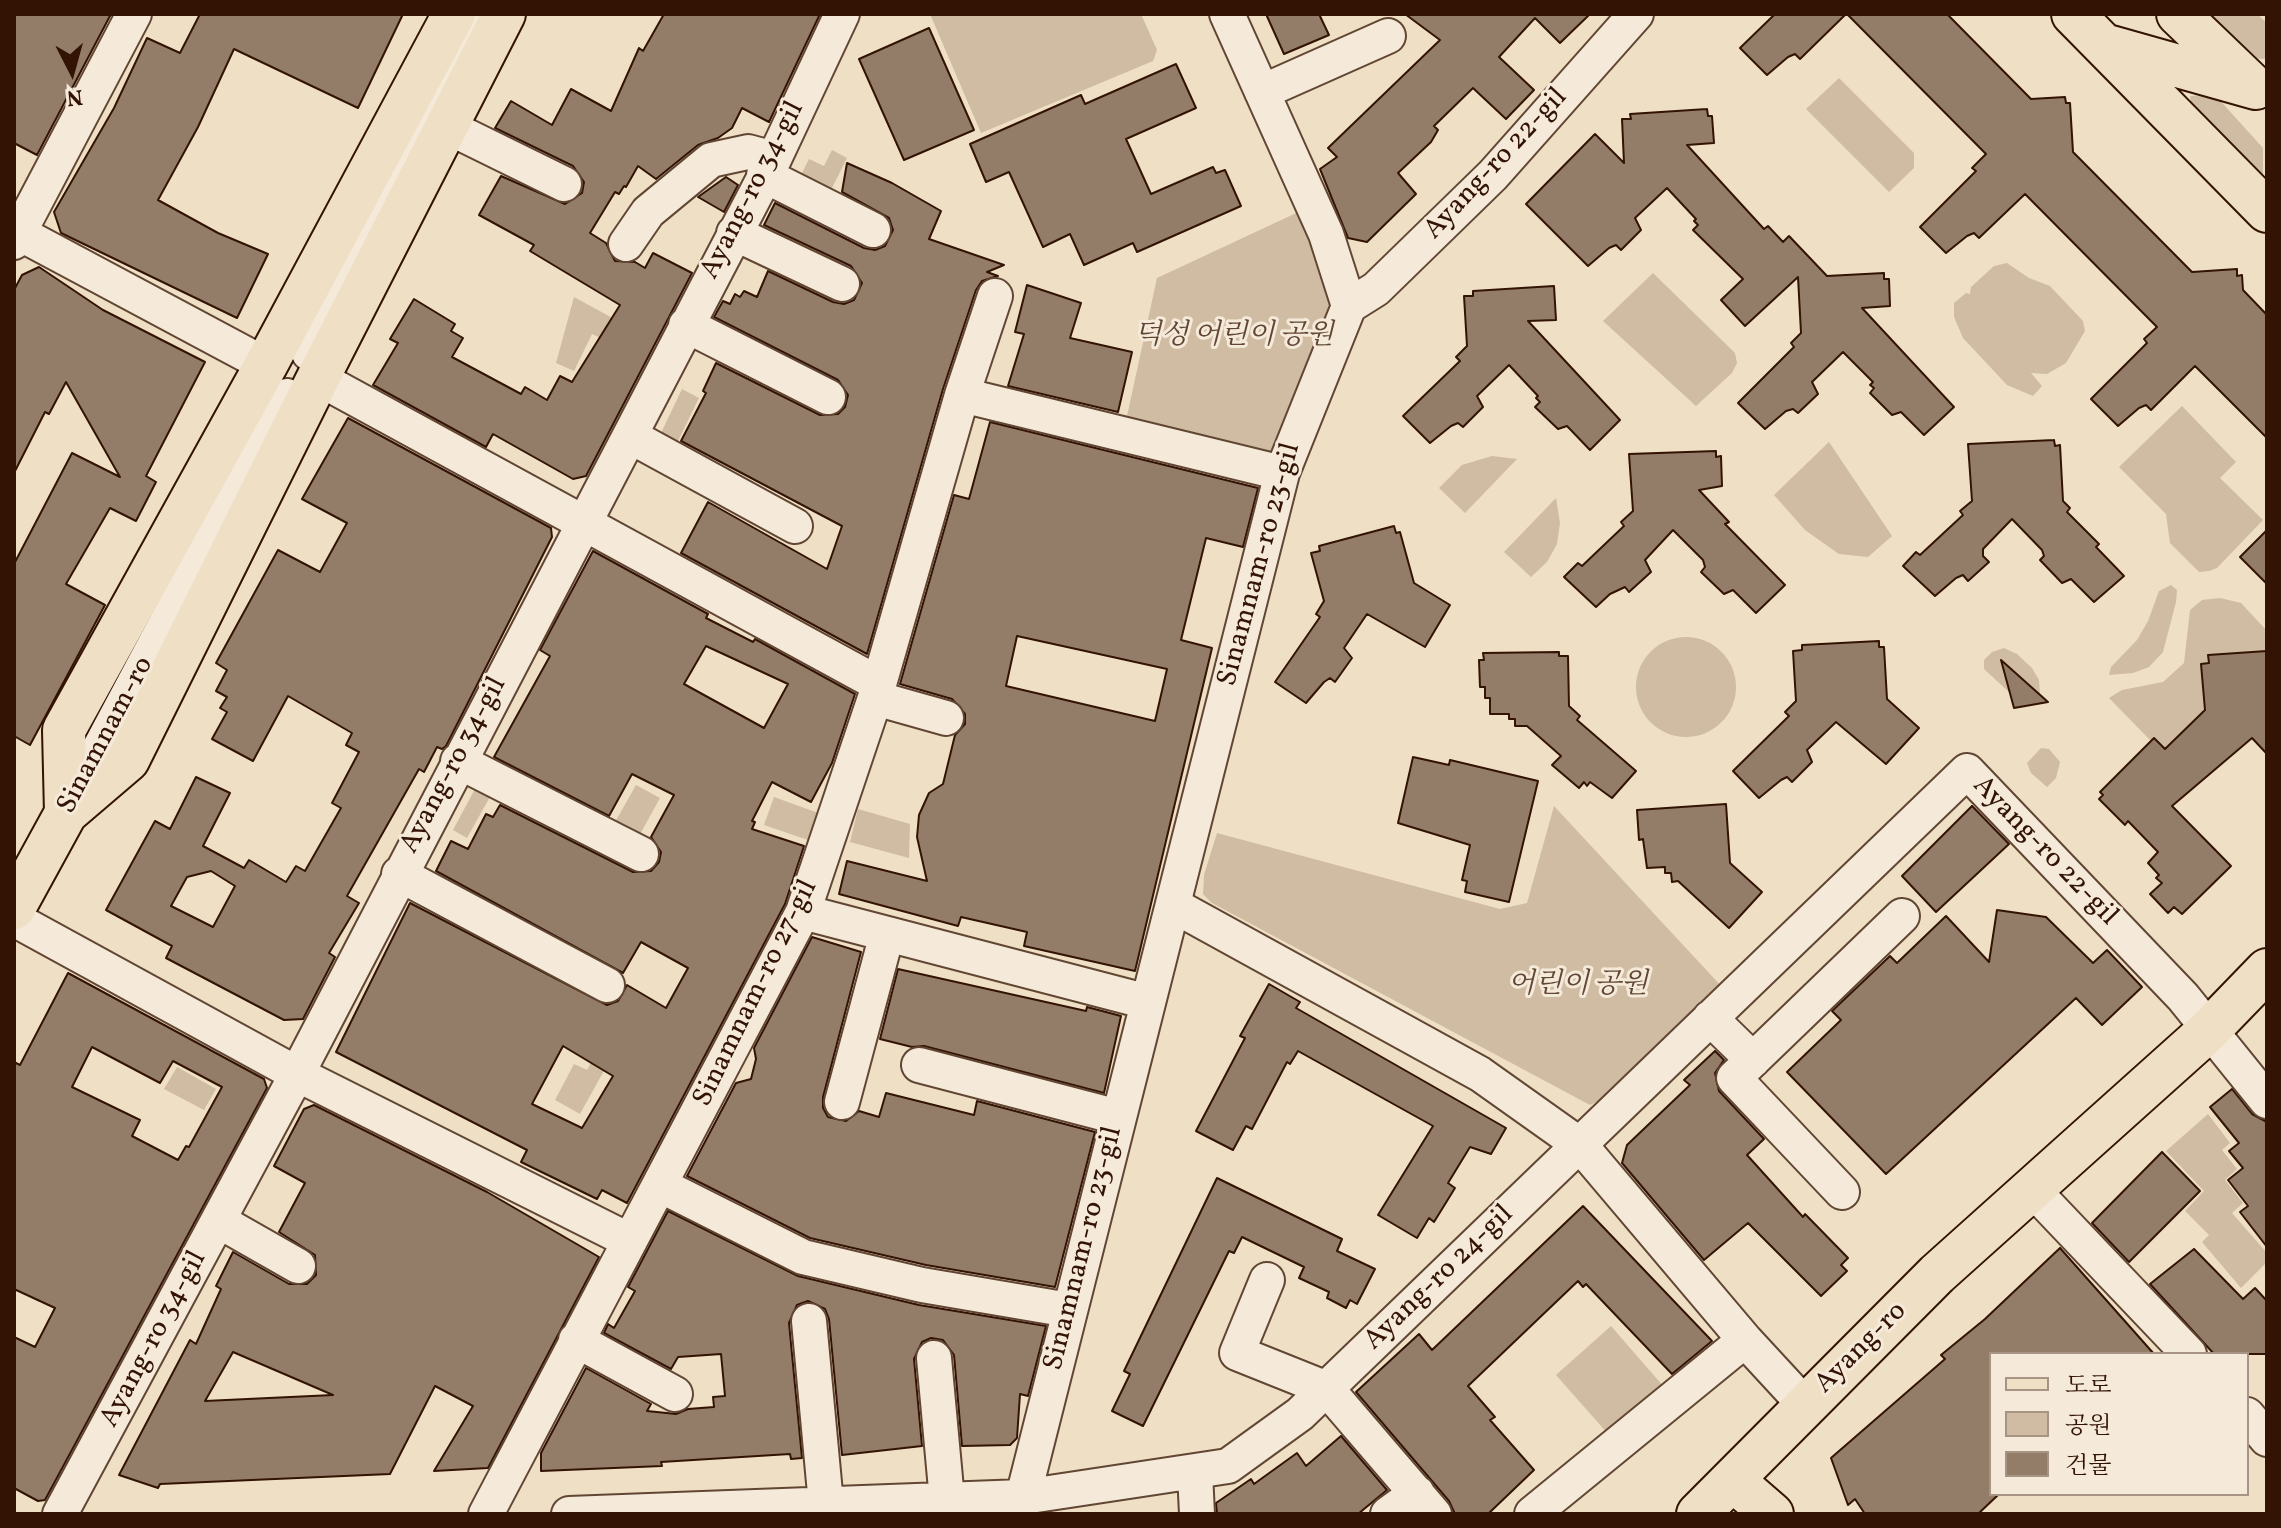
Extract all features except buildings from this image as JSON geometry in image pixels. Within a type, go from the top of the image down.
[{"type":"main road","points":[[66,813],[64,730],[266,365],[454,14]]},
{"type":"main road","points":[[66,813],[128,760],[504,14]]},
{"type":"main road","points":[[2073,14],[2267,211]]},
{"type":"main road","points":[[2178,14],[2262,94]]},
{"type":"main road","points":[[2104,45],[2262,94]]},
{"type":"main road","name":"Sinamnam-ro","points":[[14,908],[66,813]]},
{"type":"main road","name":"Ayang-ro","points":[[1698,1514],[1734,1481],[1805,1405],[2031,1188],[2208,1031],[2267,970]]},
{"type":"main road","points":[[1734,1481],[1772,1514]]},
{"type":"street","points":[[134,14],[16,238],[266,365]]},
{"type":"street","name":"Sinamnam-ro","points":[[66,813],[301,369],[383,197],[477,14]]},
{"type":"street","name":"Ayang-ro 34-gil","points":[[60,1514],[297,1074],[630,436],[769,167],[842,14]]},
{"type":"street","points":[[1227,14],[1326,234],[1349,306]]},
{"type":"street","name":"Ayang-ro 22-gil","points":[[1349,306],[1376,289],[1493,175],[1634,15]]},
{"type":"street","points":[[1262,92],[1388,36]]},
{"type":"street","points":[[446,126],[564,184]]},
{"type":"street","points":[[626,244],[648,212],[711,160],[748,152],[873,230]]},
{"type":"street","points":[[734,233],[842,284]]},
{"type":"street","name":"Sinamnam-ro 27-gil","points":[[486,1514],[803,912],[877,691],[962,395],[995,296]]},
{"type":"street","name":"Sinamnam-ro 23-gil","points":[[1023,1497],[1282,473],[1349,306]]},
{"type":"street","points":[[686,325],[828,397]]},
{"type":"street","points":[[318,378],[584,521],[877,691],[946,718]]},
{"type":"street","points":[[962,395],[1282,473]]},
{"type":"street","points":[[630,436],[795,526]]},
{"type":"street","points":[[458,761],[641,854]]},
{"type":"street","name":"Ayang-ro 22-gil","points":[[1804,927],[1967,771],[2183,997],[2208,1031]]},
{"type":"street","points":[[399,874],[607,985]]},
{"type":"street","points":[[1173,905],[1480,1074],[1580,1145],[1745,1340],[1805,1405]]},
{"type":"street","points":[[803,912],[1148,1002]]},
{"type":"street","points":[[1842,1192],[1734,1078],[1902,916]]},
{"type":"street","points":[[14,919],[297,1074],[630,1241]]},
{"type":"street","name":"Ayang-ro 24-gil","points":[[1195,1473],[1228,1466],[1300,1414],[1804,927]]},
{"type":"street","points":[[842,1102],[887,934]]},
{"type":"street","points":[[1710,1018],[1753,1060]]},
{"type":"street","points":[[2208,1031],[2267,1101]]},
{"type":"street","points":[[919,1065],[1118,1117]]},
{"type":"street","points":[[660,1185],[803,1257],[922,1285],[1069,1310]]},
{"type":"street","points":[[2031,1188],[2187,1352]]},
{"type":"street","points":[[219,1221],[298,1266]]},
{"type":"street","points":[[1267,1280],[1237,1353],[1327,1389],[1426,1503],[1388,1514]]},
{"type":"street","points":[[809,1321],[826,1504]]},
{"type":"street","points":[[576,1340],[675,1394]]},
{"type":"street","points":[[1532,1514],[1745,1340]]},
{"type":"street","points":[[929,1505],[934,1358]]},
{"type":"street","points":[[2249,1417],[2267,1439]]},
{"type":"street","points":[[569,1514],[826,1504],[929,1505],[1023,1497],[1195,1473],[1197,1514]]},
{"type":"green space","points":[[930,14],[1141,14],[1157,50],[1153,61],[981,133]]},
{"type":"green space","points":[[2195,14],[2257,14],[2267,23],[2267,59],[2240,58]]},
{"type":"green space","points":[[1839,78],[1914,153],[1914,168],[1889,192],[1806,109]]},
{"type":"green space","points":[[2215,95],[2263,148],[2263,175],[2237,169],[2193,118],[2190,96]]},
{"type":"green space","points":[[832,150],[847,158],[828,196],[798,181],[809,159],[824,166]]},
{"type":"green space","name":"덕성 어린이 공원","points":[[1307,208],[1342,305],[1277,466],[1124,430],[1157,278]]},
{"type":"green space","points":[[2007,263],[2029,278],[2050,286],[2083,321],[2085,331],[2066,363],[2047,374],[2031,373],[2042,386],[2033,396],[2007,385],[1963,338],[1954,317],[1954,303],[1966,293],[1970,294],[1971,287],[1994,266]]},
{"type":"green space","points":[[1653,273],[1735,353],[1737,363],[1732,373],[1696,406],[1603,321]]},
{"type":"green space","points":[[574,297],[649,338],[640,356],[592,334],[574,371],[556,363]]},
{"type":"green space","points":[[682,389],[699,398],[677,443],[660,435]]},
{"type":"green space","points":[[2182,406],[2236,462],[2220,478],[2263,520],[2217,568],[2209,571],[2199,572],[2170,543],[2166,514],[2119,467]]},
{"type":"green space","points":[[1829,442],[1892,536],[1868,557],[1839,554],[1805,530],[1774,495]]},
{"type":"green space","points":[[1492,456],[1517,459],[1465,513],[1439,488],[1462,465]]},
{"type":"green space","points":[[1556,498],[1560,523],[1557,544],[1547,562],[1531,577],[1504,552]]},
{"type":"green space","points":[[2171,585],[2177,590],[2176,602],[2163,652],[2149,667],[2133,673],[2109,675],[2111,667],[2137,640],[2159,591]]},
{"type":"green space","points":[[2220,598],[2241,603],[2267,631],[2267,651],[2208,655],[2214,702],[2165,749],[2155,738],[2151,741],[2109,698],[2122,690],[2163,682],[2184,663],[2190,610],[2202,600]]},
{"type":"green space","points":[[1676,637],[1696,637],[1722,651],[1733,668],[1736,687],[1733,706],[1722,723],[1696,737],[1676,737],[1658,729],[1644,715],[1636,697],[1636,677],[1644,659],[1658,645]]},
{"type":"green space","points":[[2004,648],[2017,654],[2032,668],[2039,680],[2040,695],[2010,693],[1984,669],[1984,660],[1992,652]]},
{"type":"green space","points":[[2041,748],[2049,749],[2060,762],[2056,778],[2047,787],[2031,773],[2027,763]]},
{"type":"green space","points":[[636,785],[660,798],[638,838],[614,824]]},
{"type":"green space","points":[[476,787],[491,795],[467,838],[453,830]]},
{"type":"green space","points":[[774,797],[821,814],[811,841],[764,825]]},
{"type":"green space","name":"어린이 공원","points":[[1554,806],[1723,988],[1602,1099],[1590,1105],[1212,903],[1203,894],[1204,875],[1217,833],[1500,909],[1527,903]]},
{"type":"green space","points":[[858,809],[910,824],[909,858],[850,842]]},
{"type":"green space","points":[[602,1042],[616,1049],[580,1114],[555,1100],[574,1064],[587,1070]]},
{"type":"green space","points":[[177,1067],[216,1089],[204,1110],[164,1089]]},
{"type":"green space","points":[[2208,1114],[2230,1143],[2222,1150],[2237,1169],[2225,1180],[2243,1203],[2232,1213],[2267,1253],[2267,1262],[2241,1288],[2202,1242],[2209,1235],[2185,1211],[2204,1191],[2166,1151]]},
{"type":"green space","points":[[1611,1326],[1664,1387],[1609,1435],[1556,1375]]}]
